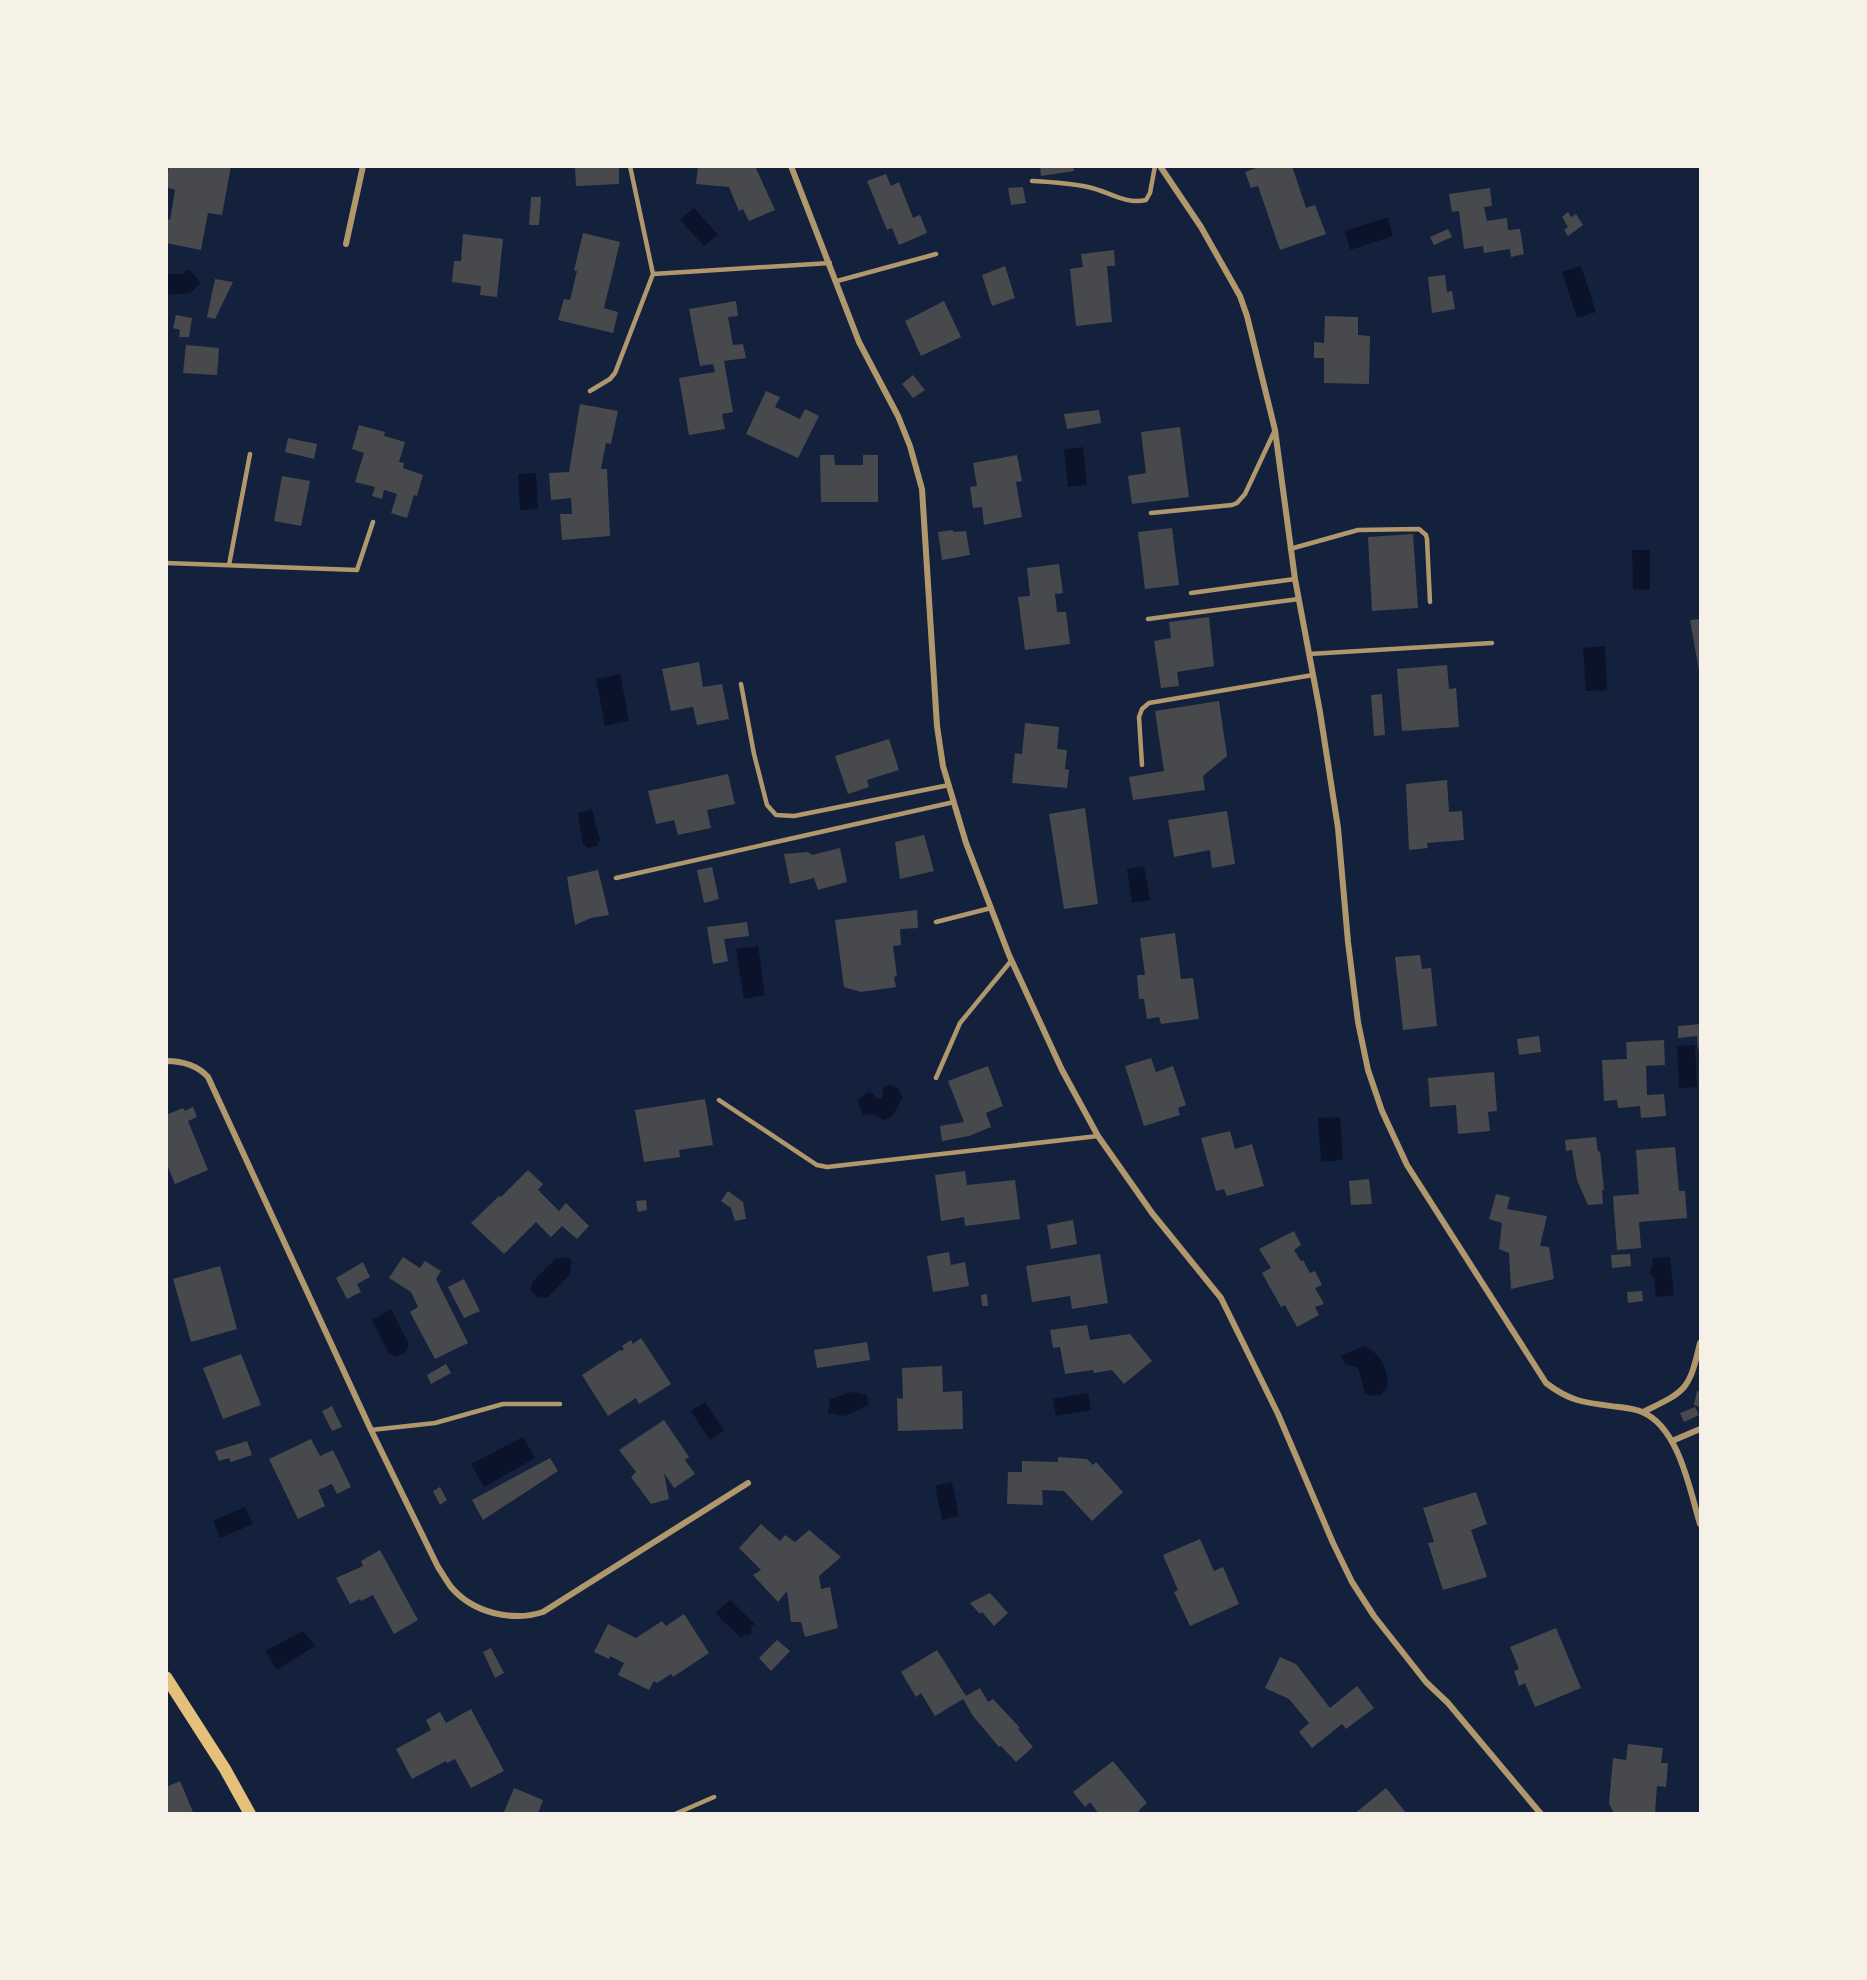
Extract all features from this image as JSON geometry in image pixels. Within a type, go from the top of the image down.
[{"type":"main road","points":[[166,1677],[225,1769],[250,1814]]},
{"type":"street","points":[[346,244],[363,166]]},
{"type":"street","points":[[791,166],[860,342],[898,416],[910,446],[922,489],[939,748],[966,843],[1011,961],[1062,1070],[1098,1136],[1152,1213],[1221,1298],[1278,1414],[1338,1555],[1352,1582],[1374,1616],[1426,1682],[1448,1703],[1541,1814]]},
{"type":"street","points":[[1160,166],[1201,227],[1240,297],[1247,316],[1275,430],[1290,549],[1310,654],[1338,828],[1358,1022],[1368,1070],[1382,1111],[1407,1165],[1546,1383],[1559,1393],[1578,1402],[1643,1412],[1659,1424],[1672,1441],[1681,1460],[1701,1524]]},
{"type":"street","points":[[166,1061],[188,1064],[200,1069],[208,1077],[371,1430],[438,1567],[463,1598],[500,1615],[519,1617],[543,1612],[748,1483]]},
{"type":"street","points":[[1643,1412],[1681,1392],[1691,1377],[1701,1343]]},
{"type":"street","points":[[1672,1441],[1701,1429]]},
{"type":"lane","points":[[590,391],[615,374],[653,273],[630,166]]},
{"type":"lane","points":[[1032,181],[1091,188],[1127,201],[1137,202],[1146,200],[1150,193],[1155,166]]},
{"type":"lane","points":[[837,281],[936,254]]},
{"type":"lane","points":[[653,273],[830,263]]},
{"type":"lane","points":[[1151,513],[1238,503],[1245,494],[1275,430]]},
{"type":"lane","points":[[230,565],[250,454]]},
{"type":"lane","points":[[166,563],[357,570],[373,522]]},
{"type":"lane","points":[[1290,549],[1358,530],[1419,529],[1427,539],[1430,602]]},
{"type":"lane","points":[[1191,593],[1295,579]]},
{"type":"lane","points":[[1148,619],[1299,599]]},
{"type":"lane","points":[[1310,654],[1492,643]]},
{"type":"lane","points":[[1142,765],[1139,717],[1142,709],[1149,703],[1313,675]]},
{"type":"lane","points":[[741,684],[754,754],[767,804],[776,815],[794,816],[949,785]]},
{"type":"lane","points":[[616,878],[954,802]]},
{"type":"lane","points":[[936,922],[991,908]]},
{"type":"lane","points":[[936,1078],[960,1023],[1011,961]]},
{"type":"lane","points":[[719,1100],[817,1166],[827,1167],[1098,1136]]},
{"type":"lane","points":[[371,1430],[435,1423],[503,1404],[560,1404]]},
{"type":"lane","points":[[675,1814],[714,1797]]},
{"type":"water","points":[[694,208],[718,235],[704,246],[680,220]]},
{"type":"water","points":[[1388,217],[1393,236],[1350,250],[1345,231]]},
{"type":"water","points":[[1581,266],[1596,312],[1577,318],[1562,272]]},
{"type":"water","points":[[189,269],[201,283],[190,293],[167,295],[167,274],[182,274]]},
{"type":"water","points":[[1083,447],[1087,485],[1068,487],[1064,449]]},
{"type":"water","points":[[536,473],[538,509],[520,510],[518,474]]},
{"type":"water","points":[[1632,550],[1650,550],[1650,590],[1633,589]]},
{"type":"water","points":[[1605,646],[1607,690],[1586,691],[1583,648]]},
{"type":"water","points":[[620,674],[629,721],[605,726],[596,679]]},
{"type":"water","points":[[592,809],[600,840],[597,846],[588,848],[583,845],[578,813]]},
{"type":"water","points":[[1144,866],[1150,900],[1132,903],[1127,869]]},
{"type":"water","points":[[758,946],[765,995],[744,999],[736,949]]},
{"type":"water","points":[[1695,1045],[1697,1087],[1679,1088],[1677,1046]]},
{"type":"water","points":[[889,1085],[897,1087],[903,1098],[891,1117],[883,1120],[872,1114],[863,1115],[857,1100],[868,1092],[878,1099],[882,1098],[882,1089]]},
{"type":"water","points":[[1340,1117],[1343,1160],[1321,1162],[1318,1118]]},
{"type":"water","points":[[568,1257],[572,1261],[570,1274],[547,1298],[537,1297],[531,1291],[532,1282],[555,1259]]},
{"type":"water","points":[[1670,1257],[1674,1295],[1656,1297],[1654,1277],[1649,1273],[1653,1265],[1652,1258]]},
{"type":"water","points":[[391,1309],[409,1344],[406,1352],[397,1357],[389,1354],[372,1320]]},
{"type":"water","points":[[1363,1346],[1379,1357],[1385,1368],[1387,1387],[1380,1395],[1372,1396],[1365,1393],[1358,1368],[1346,1364],[1341,1356]]},
{"type":"water","points":[[851,1392],[867,1395],[869,1405],[845,1416],[828,1413],[830,1399]]},
{"type":"water","points":[[1088,1393],[1091,1410],[1056,1416],[1053,1399]]},
{"type":"water","points":[[705,1402],[724,1431],[710,1440],[691,1411]]},
{"type":"water","points":[[523,1437],[535,1458],[484,1487],[471,1464]]},
{"type":"water","points":[[952,1482],[959,1516],[942,1520],[935,1486]]},
{"type":"water","points":[[245,1507],[253,1524],[220,1538],[213,1521]]},
{"type":"water","points":[[730,1600],[755,1624],[751,1627],[752,1633],[748,1636],[744,1635],[741,1638],[715,1613]]},
{"type":"water","points":[[303,1631],[315,1646],[277,1670],[265,1651]]},
{"type":"building","points":[[169,166],[231,166],[222,215],[208,213],[201,250],[166,243],[166,219],[170,220],[175,190],[166,187]]},
{"type":"building","points":[[575,166],[619,166],[619,184],[576,186]]},
{"type":"building","points":[[698,166],[755,166],[775,210],[749,221],[743,209],[739,211],[729,187],[696,184]]},
{"type":"building","points":[[1040,166],[1073,166],[1074,171],[1041,176]]},
{"type":"building","points":[[1262,166],[1292,166],[1306,208],[1315,205],[1326,234],[1280,250],[1258,186],[1251,188],[1245,172]]},
{"type":"building","points":[[886,174],[891,186],[899,182],[913,218],[920,215],[927,233],[899,245],[892,228],[887,230],[867,181]]},
{"type":"building","points":[[1023,187],[1026,203],[1011,205],[1008,188]]},
{"type":"building","points":[[1490,188],[1492,206],[1484,207],[1487,221],[1507,218],[1508,230],[1520,229],[1524,254],[1511,257],[1510,249],[1484,253],[1483,246],[1464,249],[1459,211],[1452,212],[1449,194]]},
{"type":"building","points":[[531,197],[541,197],[539,225],[529,225]]},
{"type":"building","points":[[1568,212],[1571,217],[1576,214],[1583,225],[1568,236],[1564,230],[1568,227],[1562,217]]},
{"type":"building","points":[[1448,229],[1452,237],[1434,245],[1430,237]]},
{"type":"building","points":[[583,233],[620,242],[604,308],[618,312],[613,333],[558,320],[564,299],[570,300]]},
{"type":"building","points":[[463,234],[503,239],[497,297],[480,295],[481,286],[452,282],[454,261],[461,261]]},
{"type":"building","points":[[1114,250],[1115,266],[1107,266],[1112,322],[1076,326],[1070,269],[1083,267],[1081,254]]},
{"type":"building","points":[[1005,266],[1015,298],[992,306],[982,275]]},
{"type":"building","points":[[1445,275],[1447,292],[1452,291],[1455,309],[1432,313],[1428,277]]},
{"type":"building","points":[[215,279],[233,282],[215,319],[207,317]]},
{"type":"building","points":[[736,301],[738,316],[728,317],[733,345],[743,344],[746,358],[724,361],[733,412],[722,414],[725,429],[689,435],[679,378],[715,372],[713,364],[700,366],[689,309]]},
{"type":"building","points":[[944,301],[961,337],[921,356],[905,321]]},
{"type":"building","points":[[176,315],[192,318],[189,337],[179,337],[180,330],[173,328]]},
{"type":"building","points":[[1325,316],[1358,317],[1358,335],[1370,336],[1369,384],[1324,383],[1324,358],[1314,358],[1314,342],[1324,343]]},
{"type":"building","points":[[186,345],[219,348],[217,375],[183,373]]},
{"type":"building","points":[[913,375],[925,390],[913,398],[902,384]]},
{"type":"building","points":[[766,391],[780,397],[775,407],[800,419],[805,409],[819,416],[798,458],[746,434]]},
{"type":"building","points":[[580,404],[618,411],[611,444],[606,443],[601,469],[607,469],[610,536],[562,540],[560,514],[572,514],[571,498],[551,500],[549,473],[569,472]]},
{"type":"building","points":[[1099,410],[1101,423],[1067,429],[1064,414]]},
{"type":"building","points":[[359,425],[385,432],[384,436],[405,442],[399,462],[404,463],[403,468],[423,475],[407,518],[391,513],[397,494],[384,490],[382,499],[372,496],[375,487],[355,482],[364,453],[352,449]]},
{"type":"building","points":[[1180,427],[1189,497],[1132,504],[1128,476],[1146,473],[1141,432]]},
{"type":"building","points":[[288,438],[317,444],[314,459],[285,452]]},
{"type":"building","points":[[820,455],[834,455],[835,465],[863,465],[863,455],[878,455],[878,502],[821,502]]},
{"type":"building","points":[[1017,455],[1022,481],[1016,482],[1022,517],[984,525],[982,507],[973,508],[970,487],[977,486],[973,463]]},
{"type":"building","points":[[282,476],[310,481],[301,526],[274,521]]},
{"type":"building","points":[[1172,528],[1179,585],[1145,589],[1138,532]]},
{"type":"building","points":[[953,530],[953,532],[966,531],[970,555],[942,560],[938,532]]},
{"type":"building","points":[[1413,534],[1418,608],[1372,611],[1368,537]]},
{"type":"building","points":[[1059,564],[1063,593],[1055,594],[1057,612],[1066,612],[1070,644],[1025,650],[1018,597],[1030,596],[1027,568]]},
{"type":"building","points":[[1209,617],[1214,666],[1177,672],[1179,686],[1161,688],[1154,641],[1171,638],[1169,622]]},
{"type":"building","points":[[1700,619],[1700,671],[1699,671],[1690,620]]},
{"type":"building","points":[[699,662],[703,687],[722,684],[729,719],[697,725],[693,707],[671,711],[662,669]]},
{"type":"building","points":[[1447,665],[1449,689],[1456,688],[1459,727],[1402,731],[1397,669]]},
{"type":"building","points":[[1382,694],[1385,735],[1374,736],[1371,695]]},
{"type":"building","points":[[1219,701],[1227,756],[1203,776],[1205,790],[1133,800],[1129,777],[1164,771],[1155,711]]},
{"type":"building","points":[[1025,723],[1059,727],[1057,749],[1067,750],[1065,769],[1069,770],[1067,788],[1012,783],[1015,753],[1022,754]]},
{"type":"building","points":[[889,739],[899,770],[867,780],[869,787],[848,794],[835,756]]},
{"type":"building","points":[[728,774],[735,804],[707,810],[711,828],[678,835],[674,820],[656,824],[648,791]]},
{"type":"building","points":[[1447,780],[1449,812],[1462,811],[1464,840],[1427,843],[1428,848],[1409,850],[1406,784]]},
{"type":"building","points":[[1085,808],[1098,904],[1064,909],[1049,814]]},
{"type":"building","points":[[1227,811],[1235,864],[1212,868],[1210,850],[1174,857],[1168,820]]},
{"type":"building","points":[[924,835],[934,871],[900,879],[895,842]]},
{"type":"building","points":[[840,848],[847,882],[818,890],[814,878],[790,884],[784,854],[808,852],[812,855]]},
{"type":"building","points":[[712,867],[719,899],[704,903],[697,870]]},
{"type":"building","points":[[598,870],[609,915],[591,918],[575,925],[567,877]]},
{"type":"building","points":[[917,910],[918,928],[900,929],[901,945],[893,946],[897,976],[894,977],[896,987],[861,992],[844,987],[835,920]]},
{"type":"building","points":[[747,922],[749,936],[724,939],[728,961],[713,964],[707,927]]},
{"type":"building","points":[[1175,933],[1181,979],[1193,978],[1199,1019],[1161,1024],[1159,1017],[1147,1019],[1144,999],[1139,999],[1137,975],[1145,975],[1140,938]]},
{"type":"building","points":[[1420,955],[1422,969],[1431,968],[1437,1026],[1403,1030],[1395,957]]},
{"type":"building","points":[[1700,1024],[1700,1049],[1698,1049],[1697,1036],[1678,1038],[1678,1026]]},
{"type":"building","points":[[1539,1036],[1541,1052],[1519,1055],[1517,1039]]},
{"type":"building","points":[[1664,1040],[1665,1065],[1646,1066],[1647,1095],[1664,1094],[1666,1116],[1641,1118],[1640,1106],[1618,1108],[1617,1100],[1604,1101],[1602,1060],[1627,1059],[1626,1042]]},
{"type":"building","points":[[1151,1058],[1156,1072],[1173,1066],[1186,1105],[1178,1108],[1180,1115],[1144,1126],[1125,1066]]},
{"type":"building","points":[[988,1066],[1003,1106],[986,1113],[991,1127],[969,1136],[942,1141],[940,1126],[964,1122],[948,1081]]},
{"type":"building","points":[[1494,1072],[1497,1111],[1488,1112],[1490,1131],[1458,1134],[1456,1105],[1430,1107],[1428,1078]]},
{"type":"building","points":[[705,1099],[713,1145],[679,1150],[680,1157],[644,1162],[635,1110]]},
{"type":"building","points":[[193,1107],[197,1117],[188,1121],[208,1170],[175,1184],[166,1162],[166,1115],[183,1108],[185,1111]]},
{"type":"building","points":[[1230,1131],[1235,1149],[1252,1144],[1264,1186],[1227,1196],[1224,1189],[1216,1191],[1201,1138]]},
{"type":"building","points":[[1596,1137],[1598,1152],[1600,1151],[1603,1204],[1588,1205],[1577,1180],[1572,1150],[1566,1151],[1565,1140]]},
{"type":"building","points":[[1675,1147],[1679,1191],[1685,1191],[1687,1218],[1639,1222],[1641,1248],[1617,1250],[1613,1196],[1639,1194],[1636,1150]]},
{"type":"building","points":[[528,1170],[543,1184],[538,1190],[559,1211],[566,1203],[589,1226],[577,1239],[562,1226],[551,1237],[536,1222],[504,1254],[471,1223]]},
{"type":"building","points":[[965,1171],[967,1185],[1015,1180],[1020,1219],[965,1226],[964,1217],[941,1221],[935,1175]]},
{"type":"building","points":[[1369,1179],[1372,1204],[1351,1205],[1349,1181]]},
{"type":"building","points":[[728,1191],[743,1202],[746,1219],[735,1221],[731,1208],[721,1201]]},
{"type":"building","points":[[1496,1194],[1510,1197],[1507,1209],[1547,1216],[1540,1246],[1549,1247],[1554,1279],[1511,1289],[1509,1253],[1499,1249],[1502,1223],[1489,1219]]},
{"type":"building","points":[[646,1200],[647,1210],[638,1212],[636,1201]]},
{"type":"building","points":[[1073,1220],[1077,1244],[1051,1249],[1047,1225]]},
{"type":"building","points":[[1294,1231],[1301,1245],[1294,1250],[1310,1273],[1315,1271],[1322,1285],[1315,1288],[1324,1304],[1315,1307],[1319,1315],[1297,1327],[1285,1305],[1281,1307],[1262,1273],[1271,1268],[1259,1249]]},
{"type":"building","points":[[949,1252],[951,1265],[965,1262],[969,1286],[933,1292],[927,1256]]},
{"type":"building","points":[[1100,1254],[1108,1303],[1072,1309],[1070,1296],[1032,1302],[1026,1266]]},
{"type":"building","points":[[1630,1254],[1631,1266],[1612,1268],[1611,1255]]},
{"type":"building","points":[[403,1257],[420,1268],[425,1261],[441,1271],[436,1279],[468,1343],[435,1359],[410,1312],[418,1307],[411,1292],[389,1278]]},
{"type":"building","points":[[363,1262],[370,1277],[357,1284],[361,1292],[347,1299],[336,1278]]},
{"type":"building","points":[[220,1266],[237,1329],[191,1342],[173,1279]]},
{"type":"building","points":[[464,1279],[480,1311],[464,1318],[448,1287]]},
{"type":"building","points":[[1642,1291],[1643,1301],[1628,1303],[1627,1292]]},
{"type":"building","points":[[987,1294],[988,1306],[982,1306],[981,1295]]},
{"type":"building","points":[[1087,1325],[1090,1340],[1130,1334],[1152,1361],[1124,1384],[1112,1370],[1065,1374],[1060,1347],[1053,1348],[1050,1330]]},
{"type":"building","points":[[641,1338],[671,1384],[639,1404],[636,1398],[608,1416],[582,1375],[620,1350],[622,1351],[624,1349],[622,1346],[631,1340],[633,1344]]},
{"type":"building","points":[[867,1342],[870,1360],[817,1368],[814,1350]]},
{"type":"building","points":[[241,1354],[261,1405],[223,1419],[203,1368]]},
{"type":"building","points":[[446,1364],[451,1373],[431,1384],[427,1375]]},
{"type":"building","points":[[942,1366],[943,1392],[962,1391],[963,1429],[898,1431],[897,1398],[903,1399],[902,1368]]},
{"type":"building","points":[[1697,1391],[1700,1392],[1700,1407],[1694,1405]]},
{"type":"building","points":[[332,1406],[342,1427],[332,1431],[322,1411]]},
{"type":"building","points":[[1695,1407],[1699,1415],[1684,1422],[1680,1413]]},
{"type":"building","points":[[664,1420],[689,1457],[685,1460],[695,1474],[674,1488],[664,1473],[669,1499],[651,1504],[631,1477],[636,1472],[619,1450]]},
{"type":"building","points":[[311,1439],[320,1456],[333,1450],[351,1487],[337,1494],[332,1484],[318,1490],[325,1506],[298,1519],[269,1459]]},
{"type":"building","points":[[247,1441],[252,1455],[231,1462],[229,1458],[219,1461],[215,1451]]},
{"type":"building","points":[[1058,1457],[1087,1459],[1093,1465],[1096,1462],[1123,1492],[1092,1521],[1064,1491],[1042,1490],[1043,1505],[1007,1504],[1008,1472],[1022,1472],[1022,1461],[1058,1462]]},
{"type":"building","points":[[550,1458],[558,1471],[483,1520],[472,1500]]},
{"type":"building","points":[[440,1487],[447,1500],[440,1505],[433,1491]]},
{"type":"building","points":[[1476,1492],[1487,1524],[1471,1530],[1487,1577],[1443,1590],[1428,1543],[1434,1542],[1423,1508]]},
{"type":"building","points":[[761,1524],[780,1541],[785,1535],[795,1542],[809,1530],[841,1557],[819,1576],[821,1589],[830,1587],[838,1628],[805,1637],[801,1622],[791,1622],[787,1591],[778,1602],[753,1575],[761,1570],[739,1548]]},
{"type":"building","points":[[1200,1539],[1214,1571],[1223,1567],[1239,1604],[1190,1626],[1174,1592],[1178,1590],[1163,1555]]},
{"type":"building","points":[[380,1550],[418,1620],[394,1634],[373,1595],[350,1604],[336,1578],[363,1566],[361,1561]]},
{"type":"building","points":[[990,1593],[1008,1613],[994,1626],[982,1612],[980,1614],[970,1603]]},
{"type":"building","points":[[684,1614],[709,1653],[673,1677],[671,1674],[657,1683],[654,1681],[649,1690],[618,1675],[624,1663],[594,1652],[608,1624],[636,1638],[662,1621],[666,1626]]},
{"type":"building","points":[[1556,1628],[1581,1688],[1535,1707],[1525,1683],[1519,1686],[1514,1671],[1519,1669],[1510,1647]]},
{"type":"building","points":[[777,1640],[790,1651],[771,1671],[759,1658]]},
{"type":"building","points":[[491,1648],[504,1673],[495,1678],[483,1652]]},
{"type":"building","points":[[937,1650],[966,1696],[980,1688],[988,1702],[993,1699],[1020,1728],[1018,1729],[1033,1747],[1016,1762],[1001,1746],[999,1747],[973,1716],[963,1699],[935,1716],[921,1693],[916,1697],[901,1672]]},
{"type":"building","points":[[1280,1657],[1296,1664],[1330,1708],[1357,1686],[1374,1708],[1346,1729],[1342,1724],[1312,1748],[1299,1732],[1309,1723],[1289,1699],[1265,1688]]},
{"type":"building","points":[[471,1709],[504,1771],[471,1788],[455,1759],[447,1763],[446,1761],[412,1779],[396,1749],[431,1730],[426,1720],[440,1712],[446,1723]]},
{"type":"building","points":[[1628,1744],[1663,1748],[1661,1763],[1668,1763],[1666,1787],[1657,1786],[1655,1814],[1614,1814],[1609,1803],[1613,1758],[1626,1760]]},
{"type":"building","points":[[1113,1761],[1147,1803],[1139,1810],[1139,1814],[1099,1814],[1090,1802],[1085,1807],[1073,1792]]},
{"type":"building","points":[[180,1781],[193,1812],[166,1814],[166,1787]]},
{"type":"building","points":[[514,1788],[543,1800],[538,1814],[504,1812]]},
{"type":"building","points":[[1386,1788],[1407,1814],[1354,1814]]}]
